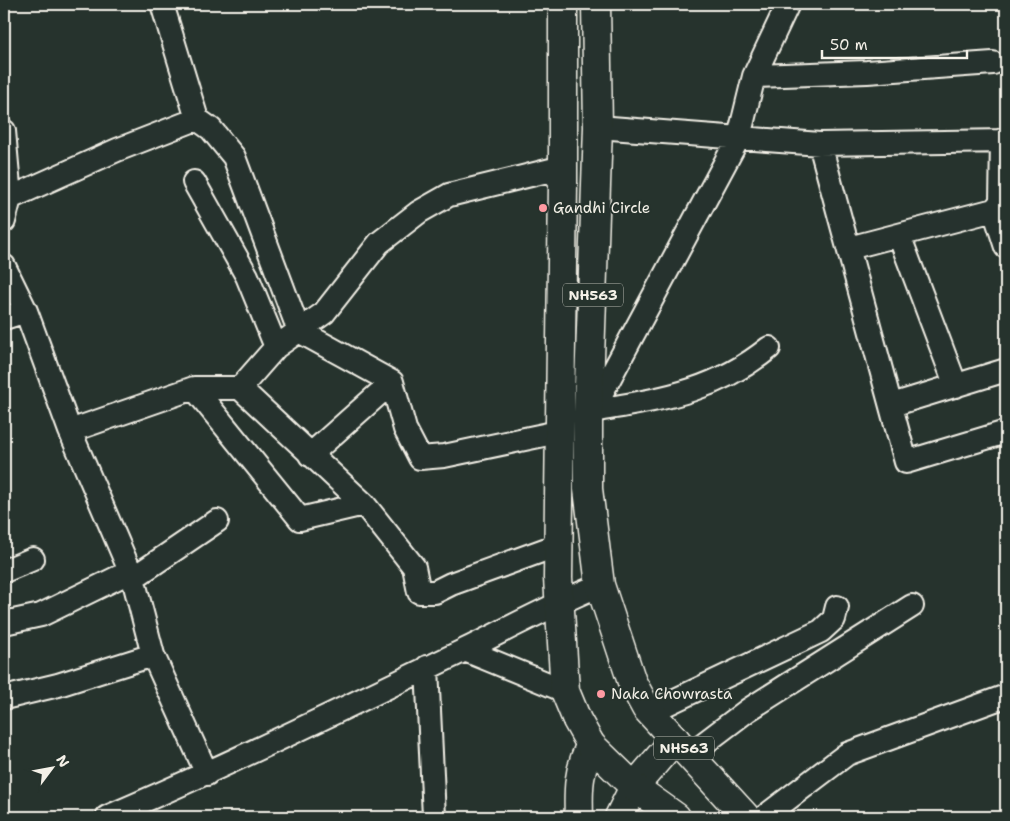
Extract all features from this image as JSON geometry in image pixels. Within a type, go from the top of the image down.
[{"type":"main road","name":"NH563","points":[[563,4],[563,184],[558,432],[558,602],[566,691],[577,720],[591,745],[634,787],[676,817]]},
{"type":"main road","name":"NH563","points":[[596,4],[598,127],[588,488],[600,584],[632,682],[650,712],[746,817]]},
{"type":"main road","points":[[579,817],[577,786],[584,758],[591,745]]},
{"type":"main road","points":[[619,817],[634,787],[683,746]]},
{"type":"street","points":[[162,4],[197,119],[211,129],[234,156],[299,331],[392,382],[405,428],[420,458],[444,456],[558,432]]},
{"type":"street","points":[[590,413],[739,137],[754,76],[788,4]]},
{"type":"street","points":[[754,76],[867,72],[993,63]]},
{"type":"street","points":[[10,198],[117,150],[197,119]]},
{"type":"street","points":[[598,127],[820,144],[1004,140],[1001,202],[994,210],[849,248]]},
{"type":"street","points":[[4,130],[10,198],[4,221]]},
{"type":"street","points":[[820,144],[906,462],[1006,432]]},
{"type":"street","points":[[240,388],[276,347],[324,313],[379,243],[419,212],[449,195],[551,170],[563,184]]},
{"type":"street","points":[[194,182],[247,276],[276,347]]},
{"type":"street","points":[[994,210],[1006,247]]},
{"type":"street","points":[[899,235],[956,386]]},
{"type":"street","points":[[4,266],[26,311],[70,431],[131,575],[153,655],[207,774]]},
{"type":"street","points":[[4,318],[26,311]]},
{"type":"street","points":[[590,413],[660,399],[702,388],[753,361],[769,348]]},
{"type":"street","points":[[892,405],[1006,370]]},
{"type":"street","points":[[310,455],[392,382]]},
{"type":"street","points":[[70,431],[194,388],[240,388],[364,504],[414,567],[420,592],[435,592],[451,584],[558,545]]},
{"type":"street","points":[[194,388],[300,519],[364,504]]},
{"type":"street","points":[[4,624],[40,615],[131,575],[217,521]]},
{"type":"street","points":[[4,572],[33,559]]},
{"type":"street","points":[[107,817],[207,774],[465,650],[558,602],[600,584]]},
{"type":"street","points":[[683,746],[748,710],[912,606]]},
{"type":"street","points":[[650,712],[821,631],[834,619],[837,607]]},
{"type":"street","points":[[465,650],[566,691]]},
{"type":"street","points":[[4,698],[58,685],[153,655]]},
{"type":"street","points":[[427,667],[434,817]]},
{"type":"street","points":[[764,817],[847,754],[1006,696]]},
{"type":"place","name":"Gandhi Circle","points":[[543,208]]},
{"type":"place","name":"Naka Chowrasta","points":[[601,694]]}]
